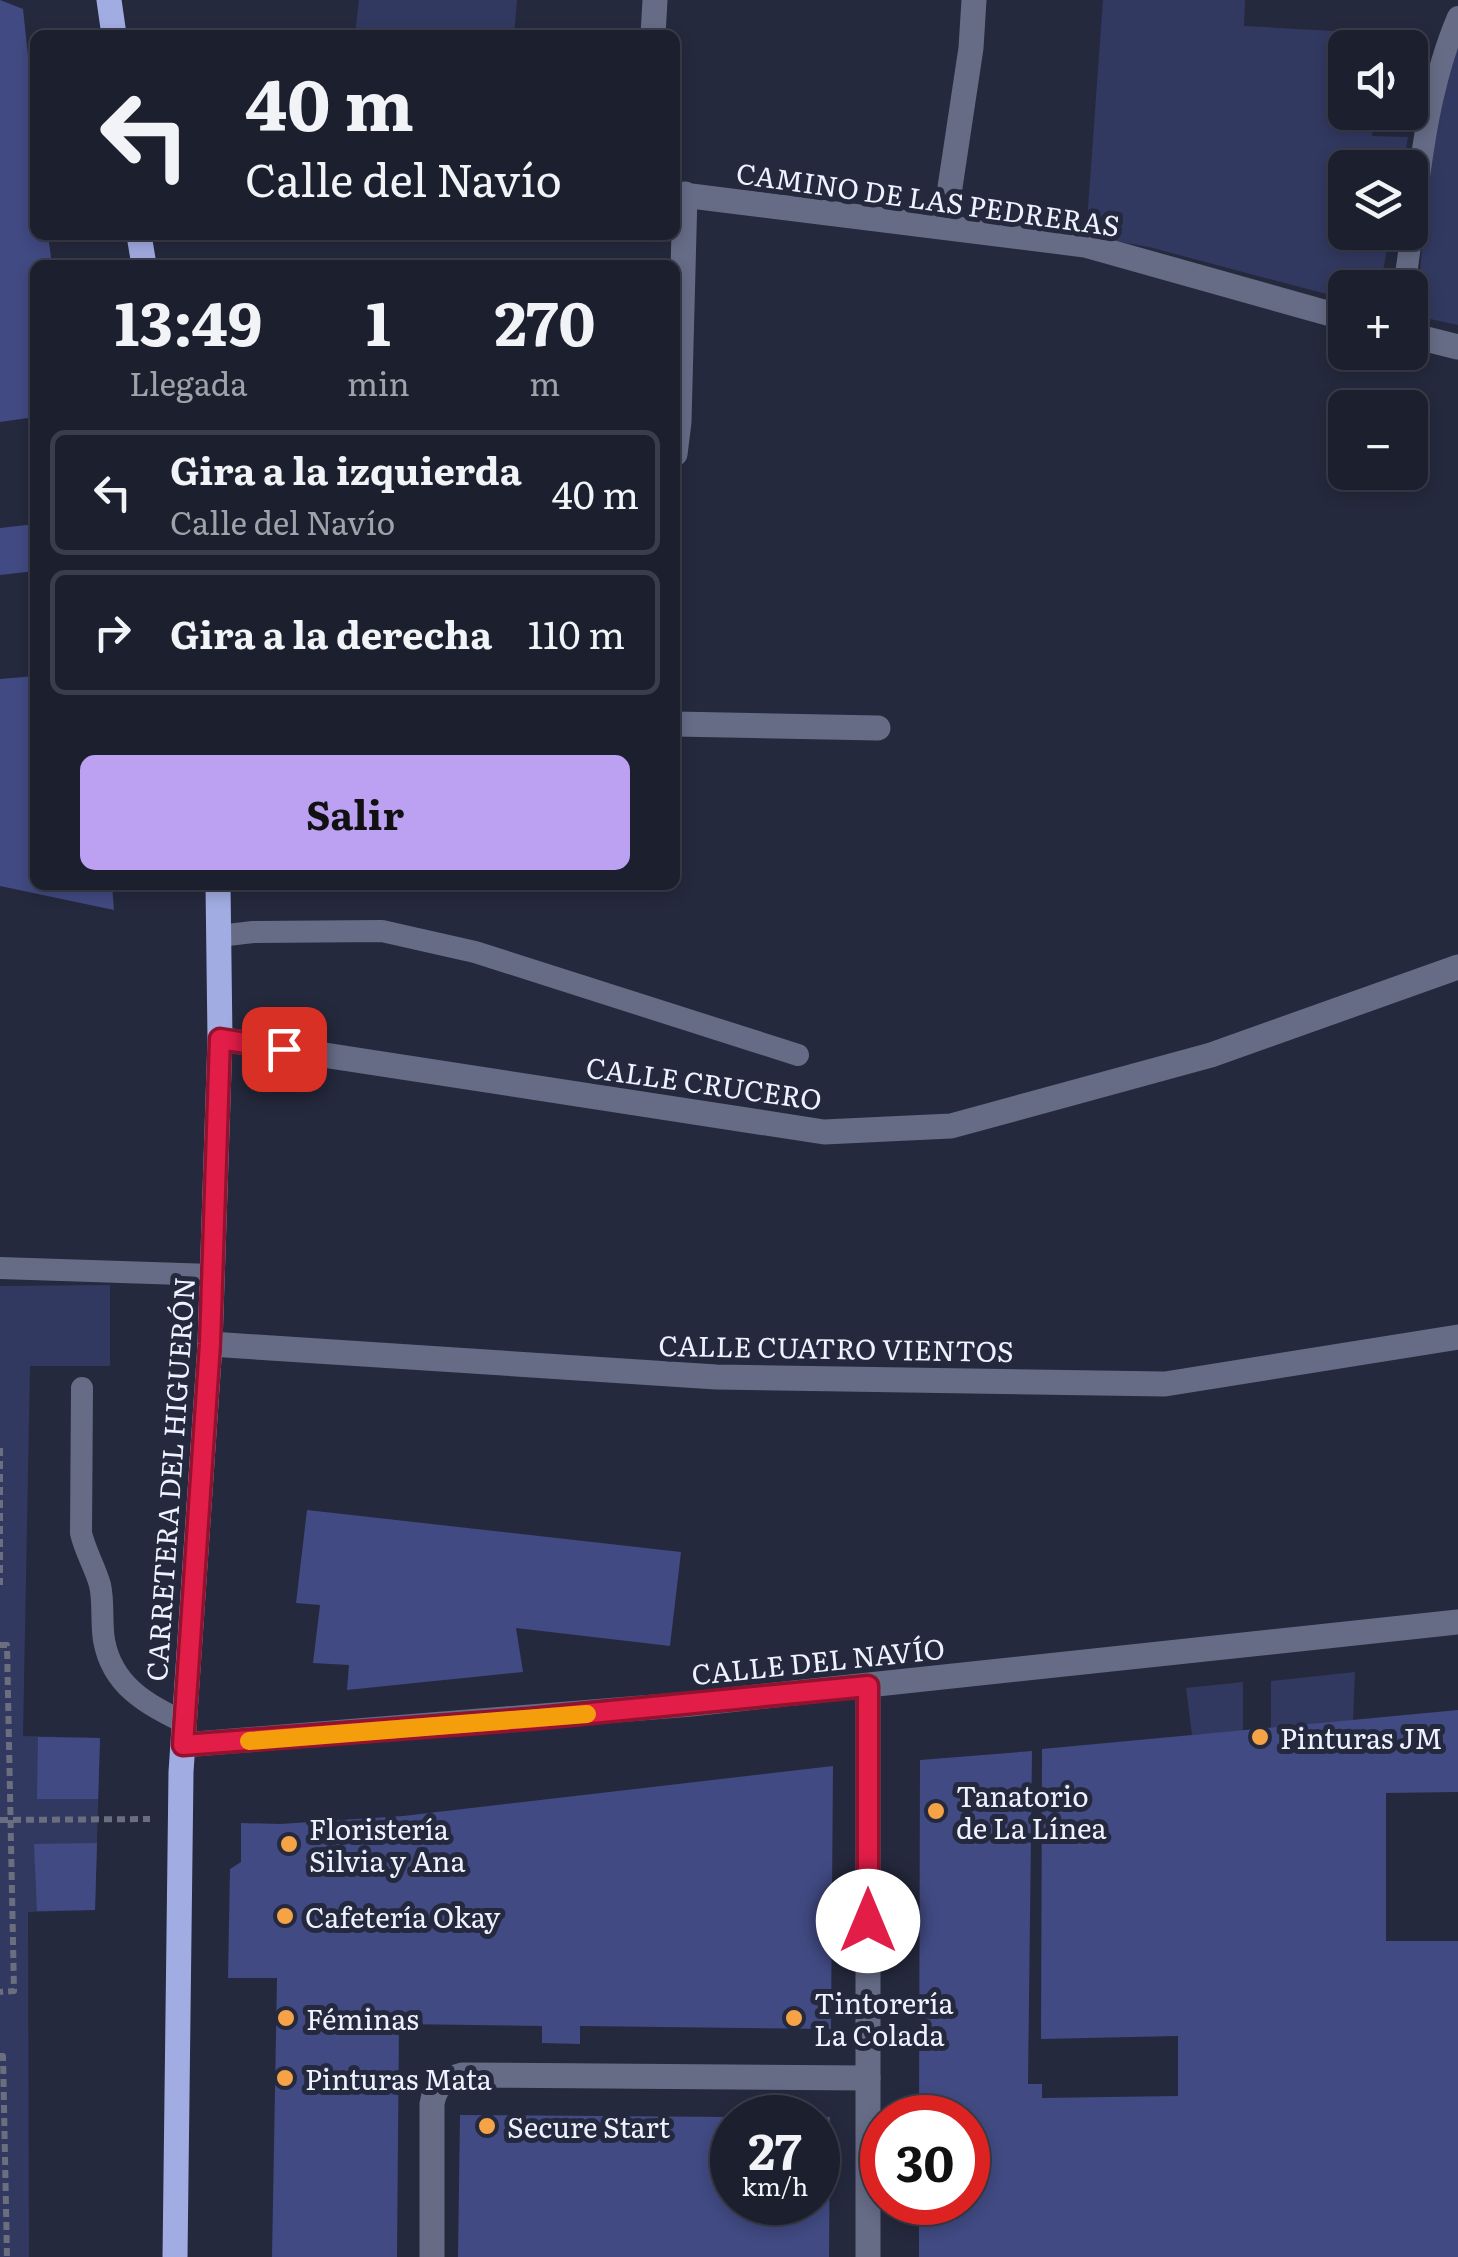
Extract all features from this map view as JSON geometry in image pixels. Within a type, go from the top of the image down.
[{"type":"main road","points":[[110,0],[113,30]]},
{"type":"main road","name":"CARRETERA DEL HIGUERÓN","points":[[175,2257],[183,1734],[210,1344],[220,1039],[218,890]]},
{"type":"street","points":[[653,30],[655,0]]},
{"type":"street","points":[[944,227],[971,48],[974,0]]},
{"type":"street","name":"CAMINO DE LAS PEDRERAS","points":[[680,194],[1085,245],[1328,313]]},
{"type":"street","points":[[1428,340],[1458,347]]},
{"type":"street","points":[[680,724],[878,728]]},
{"type":"street","name":"CALLE CRUCERO","points":[[220,1039],[824,1132],[951,1126],[1211,1055],[1458,966]]},
{"type":"street","name":"CALLE CUATRO VIENTOS","points":[[210,1344],[716,1377],[1164,1384],[1458,1336]]},
{"type":"street","name":"CALLE DEL NAVÍO","points":[[183,1734],[436,1727],[868,1686],[1458,1622]]},
{"type":"street","points":[[868,1686],[868,2257]]},
{"type":"street","points":[[432,2257],[432,2104],[434,2090],[446,2079],[462,2075],[868,2078]]},
{"type":"lane","points":[[1407,270],[1432,102],[1443,52],[1458,17]]},
{"type":"lane","points":[[219,936],[382,931],[475,952],[798,1055]]},
{"type":"lane","points":[[0,1268],[212,1274]]},
{"type":"lane","points":[[82,1388],[80,1533],[100,1587],[105,1645],[115,1670],[139,1700],[183,1734]]},
{"type":"path","points":[[0,1448],[0,1585]]},
{"type":"path","points":[[0,1645],[6,1645],[14,1992],[0,1992]]},
{"type":"path","points":[[0,1820],[181,1819]]},
{"type":"path","points":[[0,2056],[7,2257]]},
{"type":"shaded area","points":[[359,0],[517,0],[514,30],[356,30]]},
{"type":"shaded area","points":[[1103,0],[1245,0],[1244,26],[1328,31],[1328,130],[1373,130],[1372,136],[1408,137],[1406,150],[1328,150],[1328,250],[1387,250],[1383,270],[1328,270],[1328,294],[1149,247],[1086,236]]},
{"type":"shaded area","points":[[1458,46],[1458,325],[1428,319],[1428,270],[1420,270],[1422,250],[1428,250],[1433,145]]},
{"type":"shaded area","points":[[110,1285],[110,1366],[30,1366],[23,1736],[100,1738],[95,1910],[28,1912],[29,2257],[0,2257],[0,1286]]},
{"type":"shaded area","points":[[1355,1672],[1353,1721],[1271,1729],[1271,1681]]},
{"type":"shaded area","points":[[1243,1682],[1243,1731],[1192,1735],[1186,1688]]},
{"type":"building","points":[[0,0],[23,9],[30,74],[30,240],[49,240],[51,260],[30,260],[30,418],[0,422]]},
{"type":"building","points":[[30,525],[30,572],[0,575],[0,528]]},
{"type":"building","points":[[30,676],[30,890],[112,890],[114,910],[0,886],[0,679]]},
{"type":"building","points":[[307,1510],[681,1552],[670,1646],[516,1628],[523,1672],[347,1690],[349,1665],[313,1663],[320,1605],[296,1603]]},
{"type":"building","points":[[1458,1710],[1458,1792],[1386,1793],[1386,1941],[1458,1941],[1458,2257],[919,2257],[919,2225],[990,2225],[990,2095],[919,2095],[920,1760],[1032,1751],[1028,2084],[1042,2084],[1042,2098],[1178,2096],[1178,2036],[1041,2039],[1042,1749]]},
{"type":"building","points":[[38,1737],[100,1738],[98,1799],[37,1799]]},
{"type":"building","points":[[833,1766],[831,2029],[580,2026],[580,2044],[542,2043],[542,2026],[399,2024],[397,2257],[272,2257],[277,1978],[228,1978],[230,1869],[241,1862],[241,1823],[403,1816]]},
{"type":"building","points":[[97,1843],[95,1910],[37,1911],[34,1844]]},
{"type":"building","points":[[460,2115],[710,2117],[710,2225],[829,2225],[829,2257],[458,2257]]},
{"type":"slow traffic","points":[[249,1741],[587,1714]]},
{"type":"place","name":"Pinturas JM","points":[[1260,1737]]},
{"type":"place","name":"Tanatorio de La Línea","points":[[936,1811]]},
{"type":"place","name":"Floristería Silvia y Ana","points":[[289,1844]]},
{"type":"place","name":"Cafetería Okay","points":[[285,1916]]},
{"type":"place","name":"Féminas","points":[[286,2018]]},
{"type":"place","name":"Tintorería La Colada","points":[[794,2018]]},
{"type":"place","name":"Pinturas Mata","points":[[285,2078]]},
{"type":"place","name":"Secure Start","points":[[487,2126]]},
{"type":"route","points":[[284,1049],[220,1039],[210,1344],[183,1745],[529,1719],[868,1686],[868,1921]]}]
